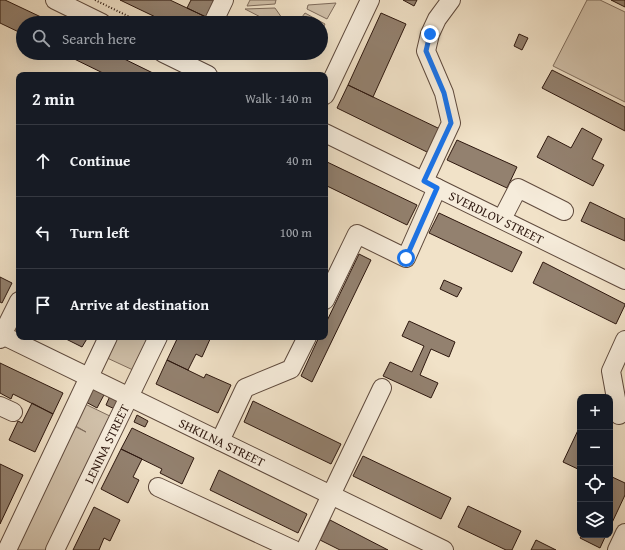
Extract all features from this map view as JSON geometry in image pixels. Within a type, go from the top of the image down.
[{"type":"street","points":[[55,0],[78,5],[93,16]]},
{"type":"street","points":[[216,16],[224,0]]},
{"type":"street","points":[[328,89],[370,0]]},
{"type":"street","points":[[328,294],[357,234],[406,258],[451,123],[444,93],[426,51],[430,34],[437,19],[451,0]]},
{"type":"street","points":[[195,60],[205,72]]},
{"type":"street","name":"SVERDLOV STREET","points":[[328,133],[625,280]]},
{"type":"street","points":[[502,219],[518,188],[564,211]]},
{"type":"street","points":[[1,336],[16,307]]},
{"type":"street","name":"SHKILNA STREET","points":[[1,336],[129,396],[444,550]]},
{"type":"street","points":[[7,550],[107,340]]},
{"type":"street","name":"LENINA STREET","points":[[55,550],[157,340]]},
{"type":"street","points":[[220,441],[245,388],[291,370],[306,340]]},
{"type":"street","points":[[619,415],[611,371],[625,340]]},
{"type":"street","points":[[305,550],[382,388]]},
{"type":"street","points":[[158,487],[294,550]]},
{"type":"street","points":[[617,550],[625,533]]},
{"type":"path","points":[[95,0],[128,16]]},
{"type":"shaded area","points":[[250,0],[276,0],[275,4],[247,6]]},
{"type":"shaded area","points":[[587,0],[600,0],[625,12],[625,102],[553,66]]},
{"type":"shaded area","points":[[336,3],[328,17],[328,16],[321,16],[307,9],[308,5]]},
{"type":"shaded area","points":[[275,8],[281,16],[258,16],[245,9]]},
{"type":"shaded area","points":[[305,13],[310,16],[303,16]]},
{"type":"shaded area","points":[[113,340],[148,340],[133,370],[105,357]]},
{"type":"shaded area","points":[[85,404],[114,418],[50,550],[14,550],[74,426],[86,432],[74,425]]},
{"type":"building","points":[[0,0],[5,0],[39,16],[16,16],[16,31],[0,23]]},
{"type":"building","points":[[120,0],[170,0],[204,16],[153,16]]},
{"type":"building","points":[[191,0],[214,0],[206,16],[187,8]]},
{"type":"building","points":[[403,0],[417,0],[414,6]]},
{"type":"building","points":[[611,0],[625,0],[625,7]]},
{"type":"building","points":[[381,13],[406,24],[373,97],[348,85]]},
{"type":"building","points":[[519,34],[528,38],[522,50],[514,46]]},
{"type":"building","points":[[76,60],[126,60],[151,72],[101,72]]},
{"type":"building","points":[[552,70],[625,107],[625,131],[542,88]]},
{"type":"building","points":[[348,85],[440,129],[429,153],[337,108]]},
{"type":"building","points":[[582,128],[602,139],[592,159],[604,165],[593,186],[537,157],[548,136],[571,148]]},
{"type":"building","points":[[457,140],[517,167],[507,188],[447,160]]},
{"type":"building","points":[[328,162],[417,205],[407,225],[328,186]]},
{"type":"building","points":[[590,202],[625,219],[625,241],[581,221]]},
{"type":"building","points":[[439,213],[522,252],[512,272],[429,233]]},
{"type":"building","points":[[359,254],[371,260],[312,382],[301,376],[318,340],[328,340],[328,319]]},
{"type":"building","points":[[543,262],[625,304],[616,324],[533,283]]},
{"type":"building","points":[[0,277],[12,283],[2,303],[0,302]]},
{"type":"building","points":[[444,280],[462,288],[457,297],[440,289]]},
{"type":"building","points":[[409,321],[455,342],[449,357],[431,349],[420,375],[438,383],[431,398],[383,376],[390,362],[412,372],[424,346],[402,336]]},
{"type":"building","points":[[68,340],[86,340],[82,347]]},
{"type":"building","points":[[177,340],[210,340],[202,357],[196,354],[188,370],[167,360]]},
{"type":"building","points":[[167,360],[204,378],[206,374],[231,385],[218,413],[156,384]]},
{"type":"building","points":[[0,363],[63,393],[53,414],[13,394],[11,399],[0,393]]},
{"type":"building","points":[[91,386],[105,393],[97,408],[84,401]]},
{"type":"building","points":[[110,396],[121,401],[117,410],[106,405]]},
{"type":"building","points":[[253,401],[341,444],[331,464],[244,422]]},
{"type":"building","points":[[32,403],[53,414],[35,452],[9,440],[18,421],[22,423]]},
{"type":"building","points":[[137,415],[148,421],[145,427],[134,422]]},
{"type":"building","points":[[132,428],[194,458],[182,484],[160,473],[162,469],[121,449]]},
{"type":"building","points":[[577,432],[577,469],[563,462]]},
{"type":"building","points":[[121,449],[142,459],[133,477],[139,480],[128,503],[101,489]]},
{"type":"building","points":[[363,456],[451,498],[441,519],[353,476]]},
{"type":"building","points":[[0,464],[23,475],[0,524]]},
{"type":"building","points":[[219,470],[307,514],[298,533],[210,490]]},
{"type":"building","points":[[613,477],[625,483],[625,495],[613,521]]},
{"type":"building","points":[[468,506],[521,531],[512,550],[506,550],[458,527]]},
{"type":"building","points":[[94,507],[120,520],[110,541],[104,538],[99,550],[73,550]]},
{"type":"building","points":[[330,520],[388,550],[340,550],[320,540]]},
{"type":"building","points":[[580,538],[605,538],[600,548]]},
{"type":"building","points":[[536,540],[556,550],[531,550]]},
{"type":"route","points":[[406,258],[437,188],[424,181],[451,123],[444,93],[426,51],[430,34]]}]
